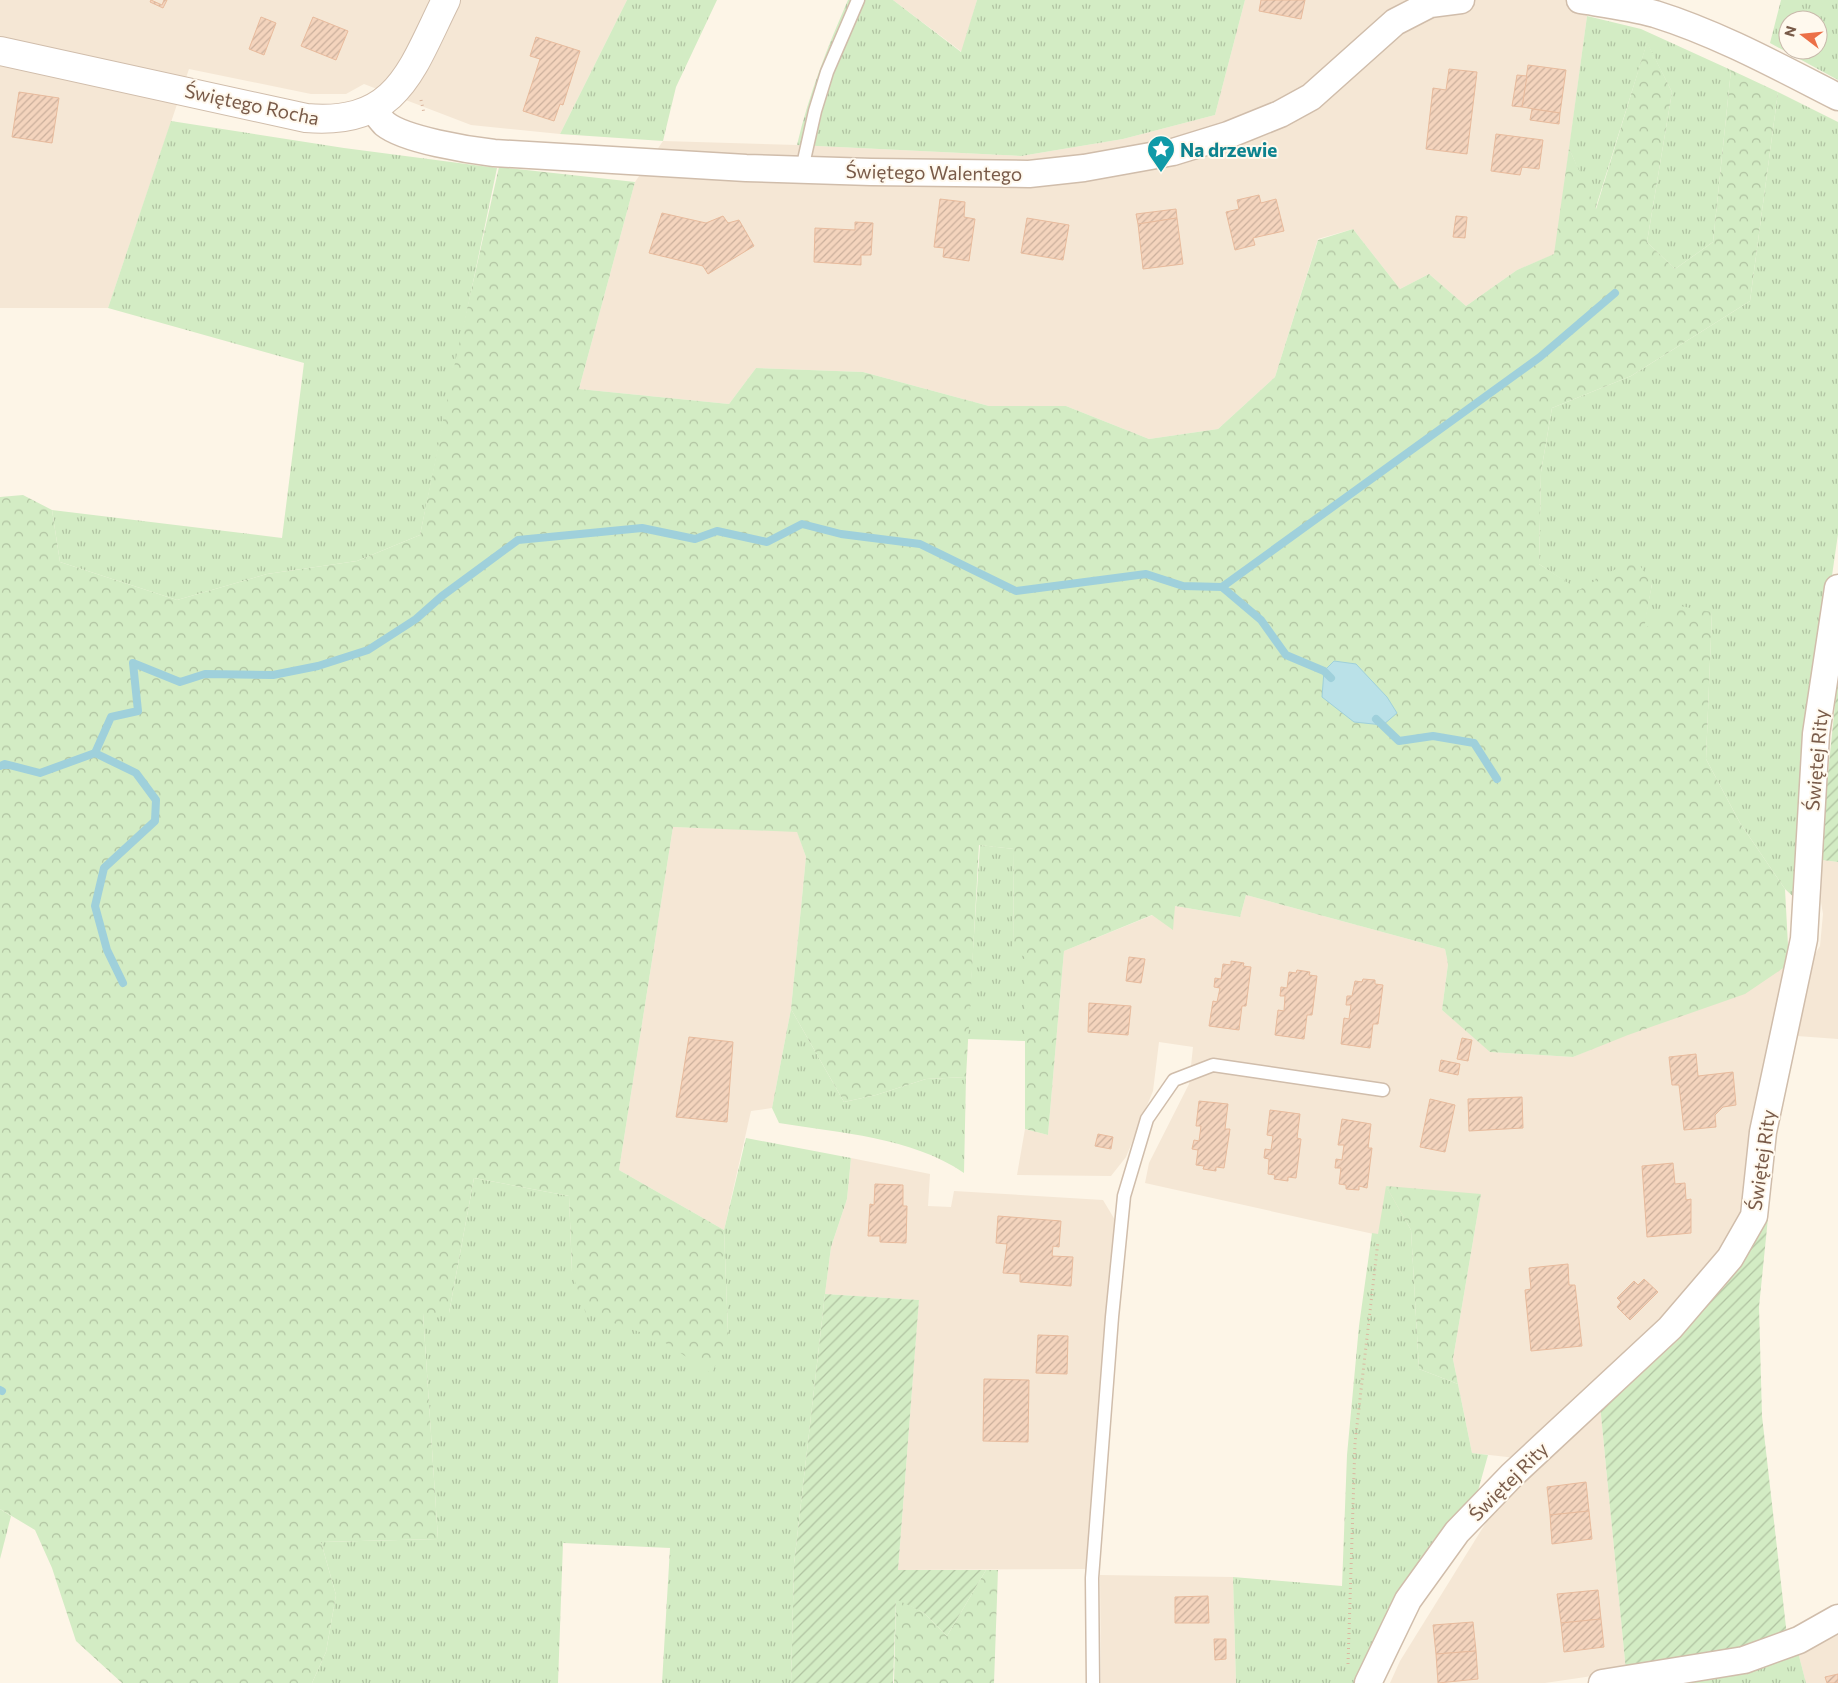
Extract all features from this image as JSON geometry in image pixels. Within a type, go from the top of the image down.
[{"type":"street","name":"Świętego Rocha","points":[[0,51],[306,118],[331,120],[348,118],[372,109],[399,87],[446,0]]},
{"type":"street","name":"Świętego Walentego","points":[[372,109],[386,125],[404,133],[472,150],[746,168],[1029,174],[1084,168],[1173,152],[1228,135],[1280,114],[1311,97],[1395,22],[1430,4],[1461,0]]},
{"type":"street","points":[[1580,0],[1630,8],[1687,26],[1755,55],[1838,97]]},
{"type":"street","name":"Świętej Rity","points":[[1358,1678],[1408,1600],[1457,1532],[1512,1475],[1670,1328],[1730,1258],[1754,1216],[1763,1132],[1804,939],[1816,734],[1838,588]]},
{"type":"street","points":[[1602,1683],[1744,1660],[1799,1640],[1838,1618]]},
{"type":"lane","points":[[802,169],[815,111],[827,72],[858,0]]},
{"type":"lane","points":[[1093,1683],[1092,1578],[1112,1317],[1124,1196],[1147,1119],[1174,1080],[1213,1065],[1382,1090]]},
{"type":"path","points":[[1358,1678],[1355,1443],[1378,1241]]},
{"type":"shaded area","points":[[0,0],[627,0],[560,134],[471,125],[364,84],[346,94],[311,94],[189,69],[108,308],[0,308]]},
{"type":"shaded area","points":[[893,0],[977,0],[962,52]]},
{"type":"shaded area","points":[[1245,0],[1593,0],[1587,16],[1555,254],[1517,270],[1466,306],[1429,274],[1400,289],[1353,229],[1318,239],[1275,377],[1218,429],[1149,439],[1066,406],[989,406],[863,372],[756,368],[729,404],[579,389],[635,182],[663,141],[797,145],[1021,156],[1123,139],[1215,115]]},
{"type":"shaded area","points":[[673,827],[797,831],[806,857],[791,1009],[772,1108],[751,1111],[724,1230],[619,1170]]},
{"type":"shaded area","points":[[1822,860],[1838,862],[1838,1039],[1797,1036],[1814,956],[1820,946],[1823,914],[1821,902]]},
{"type":"shaded area","points":[[1246,895],[1445,949],[1448,964],[1442,1010],[1491,1052],[1573,1057],[1789,964],[1745,1217],[1720,1261],[1598,1384],[1516,1458],[1472,1453],[1453,1359],[1481,1194],[1378,1235],[1145,1183],[1149,1163],[1189,1084],[1193,1047],[1159,1042],[1153,1091],[1126,1157],[1111,1176],[1017,1175],[1025,1129],[1048,1135],[1064,951],[1175,906],[1240,917]]},
{"type":"shaded area","points":[[851,1158],[930,1174],[928,1206],[951,1207],[954,1191],[1103,1200],[1115,1220],[1086,1569],[898,1570],[919,1300],[825,1294],[831,1247],[847,1199]]},
{"type":"shaded area","points":[[1600,1405],[1626,1671],[1545,1683],[1390,1683],[1400,1661],[1500,1500]]},
{"type":"shaded area","points":[[1100,1575],[1233,1577],[1236,1683],[1101,1683]]},
{"type":"shaded area","points":[[1838,1630],[1838,1683],[1806,1683],[1798,1652]]},
{"type":"green space","points":[[627,0],[717,0],[676,87],[663,141],[560,134]]},
{"type":"green space","points":[[848,0],[893,0],[961,52],[977,0],[1245,0],[1215,115],[1123,139],[1021,156],[797,145],[819,71]]},
{"type":"green space","points":[[1781,0],[1838,0],[1838,80],[1801,60],[1828,60],[1828,10],[1778,10]]},
{"type":"green space","points":[[1778,12],[1778,47],[1770,43]]},
{"type":"green space","points":[[1587,16],[1641,29],[1731,70],[1713,242],[1675,269],[1647,242],[1672,92],[1647,43],[1595,210],[1569,148]]},
{"type":"green space","points":[[1647,42],[1672,92],[1647,242],[1675,269],[1713,242],[1731,70],[1778,92],[1750,301],[1631,376],[1552,408],[1541,472],[1539,564],[1579,590],[1635,558],[1652,584],[1644,629],[1675,605],[1712,612],[1706,759],[1740,823],[1785,889],[1789,964],[1745,994],[1628,1035],[1573,1057],[1490,1052],[1442,1010],[1448,964],[1445,949],[1246,895],[1240,917],[1175,906],[1173,930],[1152,915],[1064,951],[1048,1135],[1025,1129],[1025,957],[1013,951],[1014,849],[979,845],[966,1077],[926,1079],[876,1095],[844,1102],[791,1009],[806,857],[797,832],[673,827],[619,1170],[724,1230],[728,1333],[712,1374],[658,1338],[586,1314],[572,1272],[569,1196],[474,1178],[449,1313],[423,1313],[438,1539],[321,1542],[336,1595],[326,1652],[312,1683],[122,1683],[76,1641],[52,1568],[35,1530],[0,1509],[0,497],[23,495],[52,510],[60,562],[177,600],[267,574],[357,561],[420,535],[456,358],[499,167],[635,182],[579,389],[729,404],[756,368],[863,372],[989,406],[1066,406],[1149,439],[1218,429],[1275,377],[1318,240],[1353,229],[1400,289],[1429,274],[1466,306],[1517,270],[1554,254],[1569,148],[1596,209]]},
{"type":"green space","points":[[1778,92],[1838,122],[1838,534],[1816,687],[1799,902],[1785,889],[1740,823],[1706,759],[1712,612],[1643,630],[1652,584],[1579,591],[1539,564],[1541,472],[1552,408],[1631,376],[1750,301]]},
{"type":"green space","points":[[171,121],[344,148],[497,168],[420,535],[357,561],[267,574],[177,600],[60,562],[52,510],[282,538],[304,363],[108,308]]},
{"type":"green space","points":[[1838,676],[1838,862],[1822,860],[1822,831]]},
{"type":"green space","points":[[980,845],[1014,849],[1013,950],[1025,956],[1025,1041],[967,1039]]},
{"type":"green space","points":[[791,1009],[844,1102],[876,1095],[926,1079],[966,1077],[964,1173],[922,1151],[898,1144],[874,1138],[779,1123],[772,1108]]},
{"type":"green space","points":[[746,1138],[851,1158],[847,1199],[831,1247],[794,1564],[791,1683],[662,1683],[670,1548],[563,1543],[558,1683],[312,1683],[326,1652],[336,1595],[321,1542],[438,1539],[423,1313],[449,1313],[474,1178],[569,1196],[572,1272],[728,1333],[724,1230]]},
{"type":"green space","points":[[1386,1186],[1411,1230],[1419,1369],[1458,1384],[1472,1453],[1488,1455],[1476,1498],[1357,1683],[1236,1683],[1233,1577],[1342,1586],[1347,1455],[1359,1326],[1372,1233],[1378,1234]]},
{"type":"green space","points":[[1386,1186],[1481,1194],[1453,1359],[1458,1384],[1419,1369],[1411,1230]]},
{"type":"green space","points":[[1768,1218],[1759,1307],[1762,1416],[1787,1636],[1721,1653],[1626,1671],[1600,1405],[1683,1329],[1725,1286]]},
{"type":"green space","points":[[825,1294],[919,1300],[898,1570],[986,1570],[947,1636],[924,1613],[896,1599],[893,1683],[791,1683],[794,1564]]},
{"type":"green space","points":[[0,1509],[11,1516],[0,1559]]},
{"type":"green space","points":[[986,1570],[998,1570],[994,1683],[894,1683],[896,1598],[924,1613],[947,1636]]},
{"type":"green space","points":[[1798,1652],[1806,1683],[1674,1683]]},
{"type":"water","points":[[1334,661],[1356,664],[1387,697],[1397,713],[1383,725],[1354,722],[1322,697],[1324,671]]},
{"type":"building","points":[[151,0],[162,5],[164,0],[167,0],[163,8],[150,2]]},
{"type":"building","points":[[1261,0],[1305,0],[1301,19],[1259,11]]},
{"type":"building","points":[[261,17],[276,23],[264,55],[249,49]]},
{"type":"building","points":[[313,17],[348,31],[336,60],[301,46]]},
{"type":"building","points":[[536,37],[580,51],[563,105],[560,104],[554,121],[523,111],[540,59],[530,56]]},
{"type":"building","points":[[1528,65],[1566,70],[1560,113],[1522,107]]},
{"type":"building","points":[[1449,69],[1477,72],[1467,154],[1426,149],[1433,88],[1446,90]]},
{"type":"building","points":[[1517,75],[1527,76],[1522,107],[1512,106]]},
{"type":"building","points":[[19,92],[59,98],[52,143],[12,137]]},
{"type":"building","points":[[1532,109],[1560,113],[1559,124],[1530,120]]},
{"type":"building","points":[[1496,134],[1543,140],[1539,169],[1522,167],[1520,175],[1491,171]]},
{"type":"building","points":[[1259,195],[1261,203],[1276,199],[1284,231],[1253,238],[1255,245],[1235,250],[1226,212],[1239,209],[1237,200]]},
{"type":"building","points":[[940,199],[965,202],[964,217],[975,219],[969,261],[943,257],[944,248],[934,247]]},
{"type":"building","points":[[1176,209],[1177,218],[1138,224],[1136,214]]},
{"type":"building","points":[[662,213],[706,223],[723,216],[728,223],[739,220],[754,246],[708,274],[703,266],[649,253]]},
{"type":"building","points":[[1456,216],[1467,217],[1465,238],[1453,237]]},
{"type":"building","points":[[1027,218],[1069,225],[1063,260],[1021,253]]},
{"type":"building","points":[[1177,218],[1183,264],[1143,269],[1138,224]]},
{"type":"building","points":[[855,222],[873,223],[871,255],[861,255],[861,265],[814,262],[815,228],[855,230]]},
{"type":"building","points":[[1129,957],[1145,959],[1141,983],[1126,981]]},
{"type":"building","points":[[1231,961],[1244,963],[1243,966],[1251,967],[1246,1006],[1242,1006],[1239,1030],[1209,1026],[1213,1001],[1217,1002],[1220,988],[1214,987],[1215,978],[1221,979],[1223,964],[1231,965]]},
{"type":"building","points":[[1297,970],[1310,972],[1309,975],[1317,976],[1312,1015],[1307,1015],[1304,1039],[1275,1035],[1278,1010],[1284,1011],[1285,996],[1280,996],[1281,987],[1287,988],[1289,972],[1296,973]]},
{"type":"building","points":[[1363,979],[1375,980],[1375,984],[1383,985],[1378,1024],[1373,1024],[1370,1048],[1341,1044],[1344,1018],[1349,1019],[1351,1005],[1346,1005],[1347,996],[1352,996],[1355,981],[1362,982]]},
{"type":"building","points":[[1089,1003],[1131,1006],[1128,1035],[1088,1032]]},
{"type":"building","points":[[689,1037],[733,1042],[727,1122],[676,1117]]},
{"type":"building","points":[[1462,1038],[1472,1040],[1468,1061],[1457,1059]]},
{"type":"building","points":[[1696,1054],[1698,1076],[1733,1072],[1736,1105],[1723,1107],[1715,1115],[1716,1127],[1684,1130],[1679,1085],[1672,1085],[1669,1057]]},
{"type":"building","points":[[1441,1060],[1460,1064],[1458,1075],[1439,1071]]},
{"type":"building","points":[[1522,1097],[1523,1128],[1469,1131],[1468,1099]]},
{"type":"building","points":[[1430,1099],[1455,1105],[1445,1152],[1420,1147]]},
{"type":"building","points":[[1199,1101],[1228,1104],[1225,1129],[1230,1129],[1224,1168],[1216,1167],[1216,1171],[1203,1169],[1204,1166],[1196,1165],[1198,1150],[1192,1149],[1194,1140],[1199,1141],[1201,1126],[1196,1126]]},
{"type":"building","points":[[1270,1110],[1300,1114],[1297,1138],[1301,1139],[1296,1178],[1288,1177],[1288,1181],[1274,1179],[1275,1175],[1268,1174],[1269,1159],[1264,1158],[1265,1149],[1271,1150],[1273,1136],[1267,1135]]},
{"type":"building","points":[[1342,1119],[1371,1124],[1368,1148],[1372,1148],[1367,1188],[1359,1186],[1359,1190],[1346,1189],[1346,1185],[1339,1184],[1341,1168],[1335,1168],[1336,1159],[1342,1160],[1344,1145],[1338,1145]]},
{"type":"building","points":[[1098,1134],[1113,1137],[1111,1149],[1095,1146]]},
{"type":"building","points":[[1673,1163],[1675,1184],[1685,1183],[1686,1200],[1691,1199],[1691,1233],[1647,1237],[1642,1166]]},
{"type":"building","points":[[875,1184],[903,1185],[903,1206],[907,1206],[906,1243],[880,1242],[880,1236],[868,1236],[870,1204],[874,1205]]},
{"type":"building","points":[[998,1216],[1061,1221],[1059,1247],[1053,1246],[1052,1256],[1073,1257],[1071,1286],[1020,1282],[1020,1274],[1003,1273],[1007,1244],[996,1243]]},
{"type":"building","points":[[1568,1264],[1569,1285],[1575,1285],[1582,1346],[1531,1351],[1525,1290],[1531,1289],[1529,1268]]},
{"type":"building","points":[[1644,1279],[1658,1292],[1630,1320],[1617,1307],[1621,1302],[1617,1298],[1634,1281],[1638,1285]]},
{"type":"building","points":[[1038,1335],[1068,1336],[1067,1374],[1036,1373]]},
{"type":"building","points":[[984,1379],[1029,1380],[1028,1442],[983,1441]]},
{"type":"building","points":[[1586,1482],[1589,1511],[1550,1515],[1547,1487]]},
{"type":"building","points":[[1589,1511],[1592,1539],[1552,1544],[1550,1515]]},
{"type":"building","points":[[1598,1590],[1601,1619],[1561,1623],[1557,1594]]},
{"type":"building","points":[[1208,1596],[1209,1623],[1175,1623],[1175,1597]]},
{"type":"building","points":[[1601,1619],[1604,1647],[1564,1652],[1561,1623]]},
{"type":"building","points":[[1473,1622],[1476,1651],[1436,1654],[1433,1625]]},
{"type":"building","points":[[1214,1639],[1226,1639],[1226,1659],[1215,1660]]},
{"type":"building","points":[[1476,1651],[1478,1679],[1438,1683],[1436,1654]]},
{"type":"building","points":[[1838,1674],[1838,1683],[1827,1683],[1825,1677]]},
{"type":"waterway","points":[[1222,587],[1540,357],[1615,293]]},
{"type":"waterway","points":[[0,766],[5,764],[40,773],[95,753],[111,717],[138,711],[133,663],[180,682],[205,674],[273,675],[318,666],[368,650],[416,619],[442,596],[518,540],[642,528],[695,539],[717,531],[767,542],[802,524],[841,534],[920,544],[1016,591],[1146,574],[1183,586],[1222,587],[1261,620],[1286,655],[1324,671],[1331,678]]},
{"type":"waterway","points":[[1376,719],[1399,741],[1433,736],[1474,743],[1497,779]]},
{"type":"waterway","points":[[95,753],[136,773],[156,800],[155,821],[104,868],[95,906],[107,950],[123,983]]},
{"type":"place","name":"Na drzewie","points":[[1161,173]]}]
